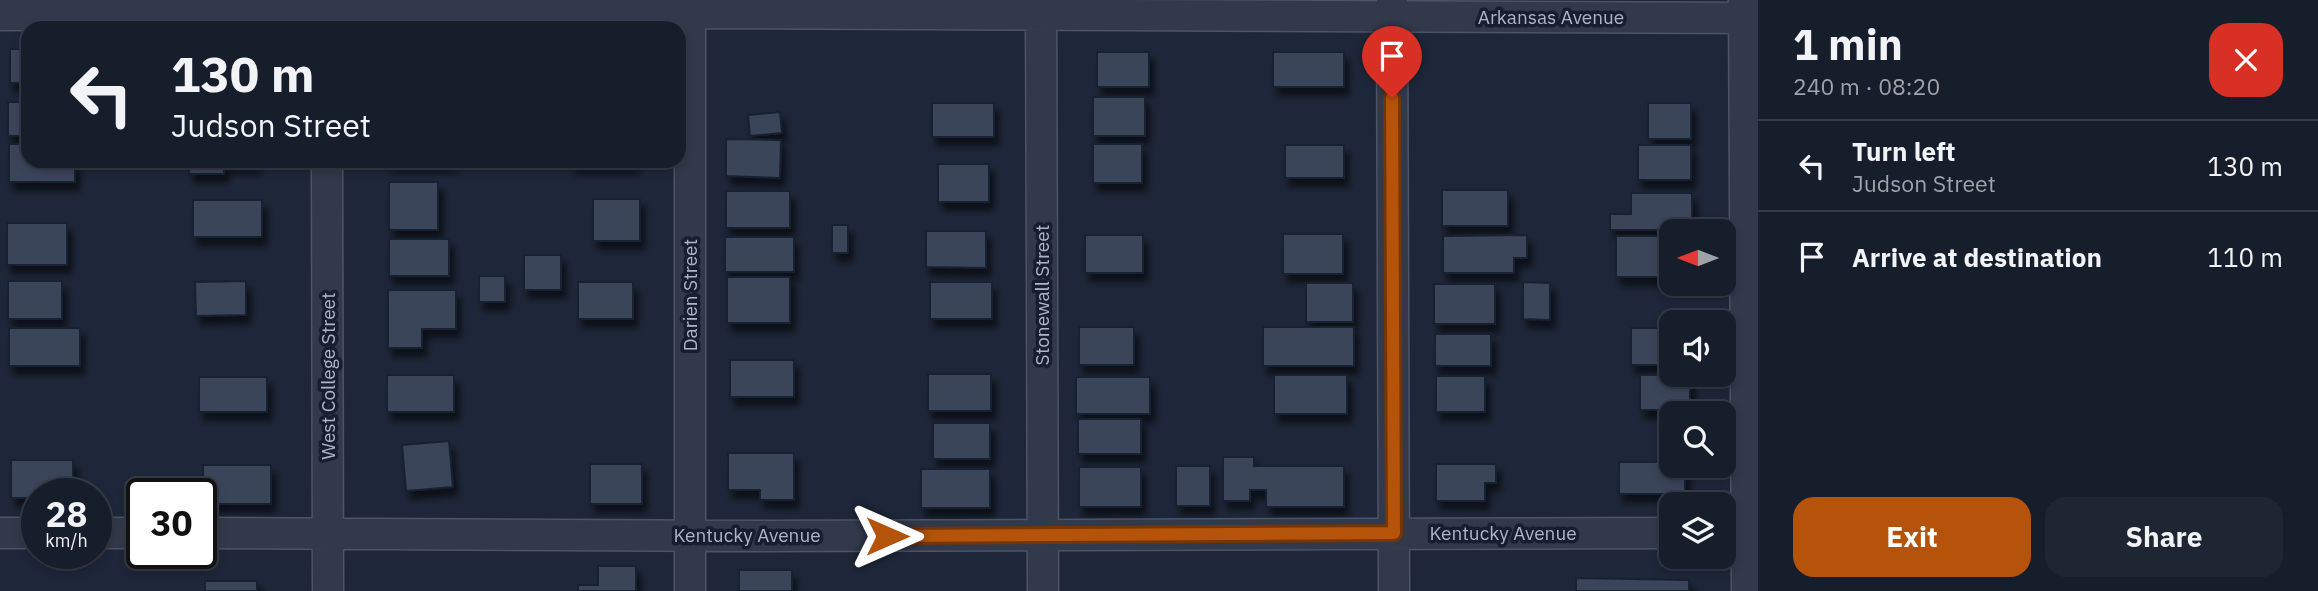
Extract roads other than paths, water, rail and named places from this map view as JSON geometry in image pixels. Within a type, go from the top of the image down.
[{"type":"street","name":"Arkansas Avenue","points":[[0,15],[326,14],[690,6],[1749,12]]},
{"type":"street","name":"Darien Street","points":[[690,6],[690,591]]},
{"type":"street","name":"Stonewall Street","points":[[1041,7],[1043,591]]},
{"type":"street","points":[[1392,8],[1394,591]]},
{"type":"street","points":[[1747,591],[1743,533],[1749,12]]},
{"type":"street","name":"West College Street","points":[[327,168],[328,591]]},
{"type":"street","points":[[0,533],[21,533]]},
{"type":"street","name":"Kentucky Avenue","points":[[217,533],[1659,533]]}]
